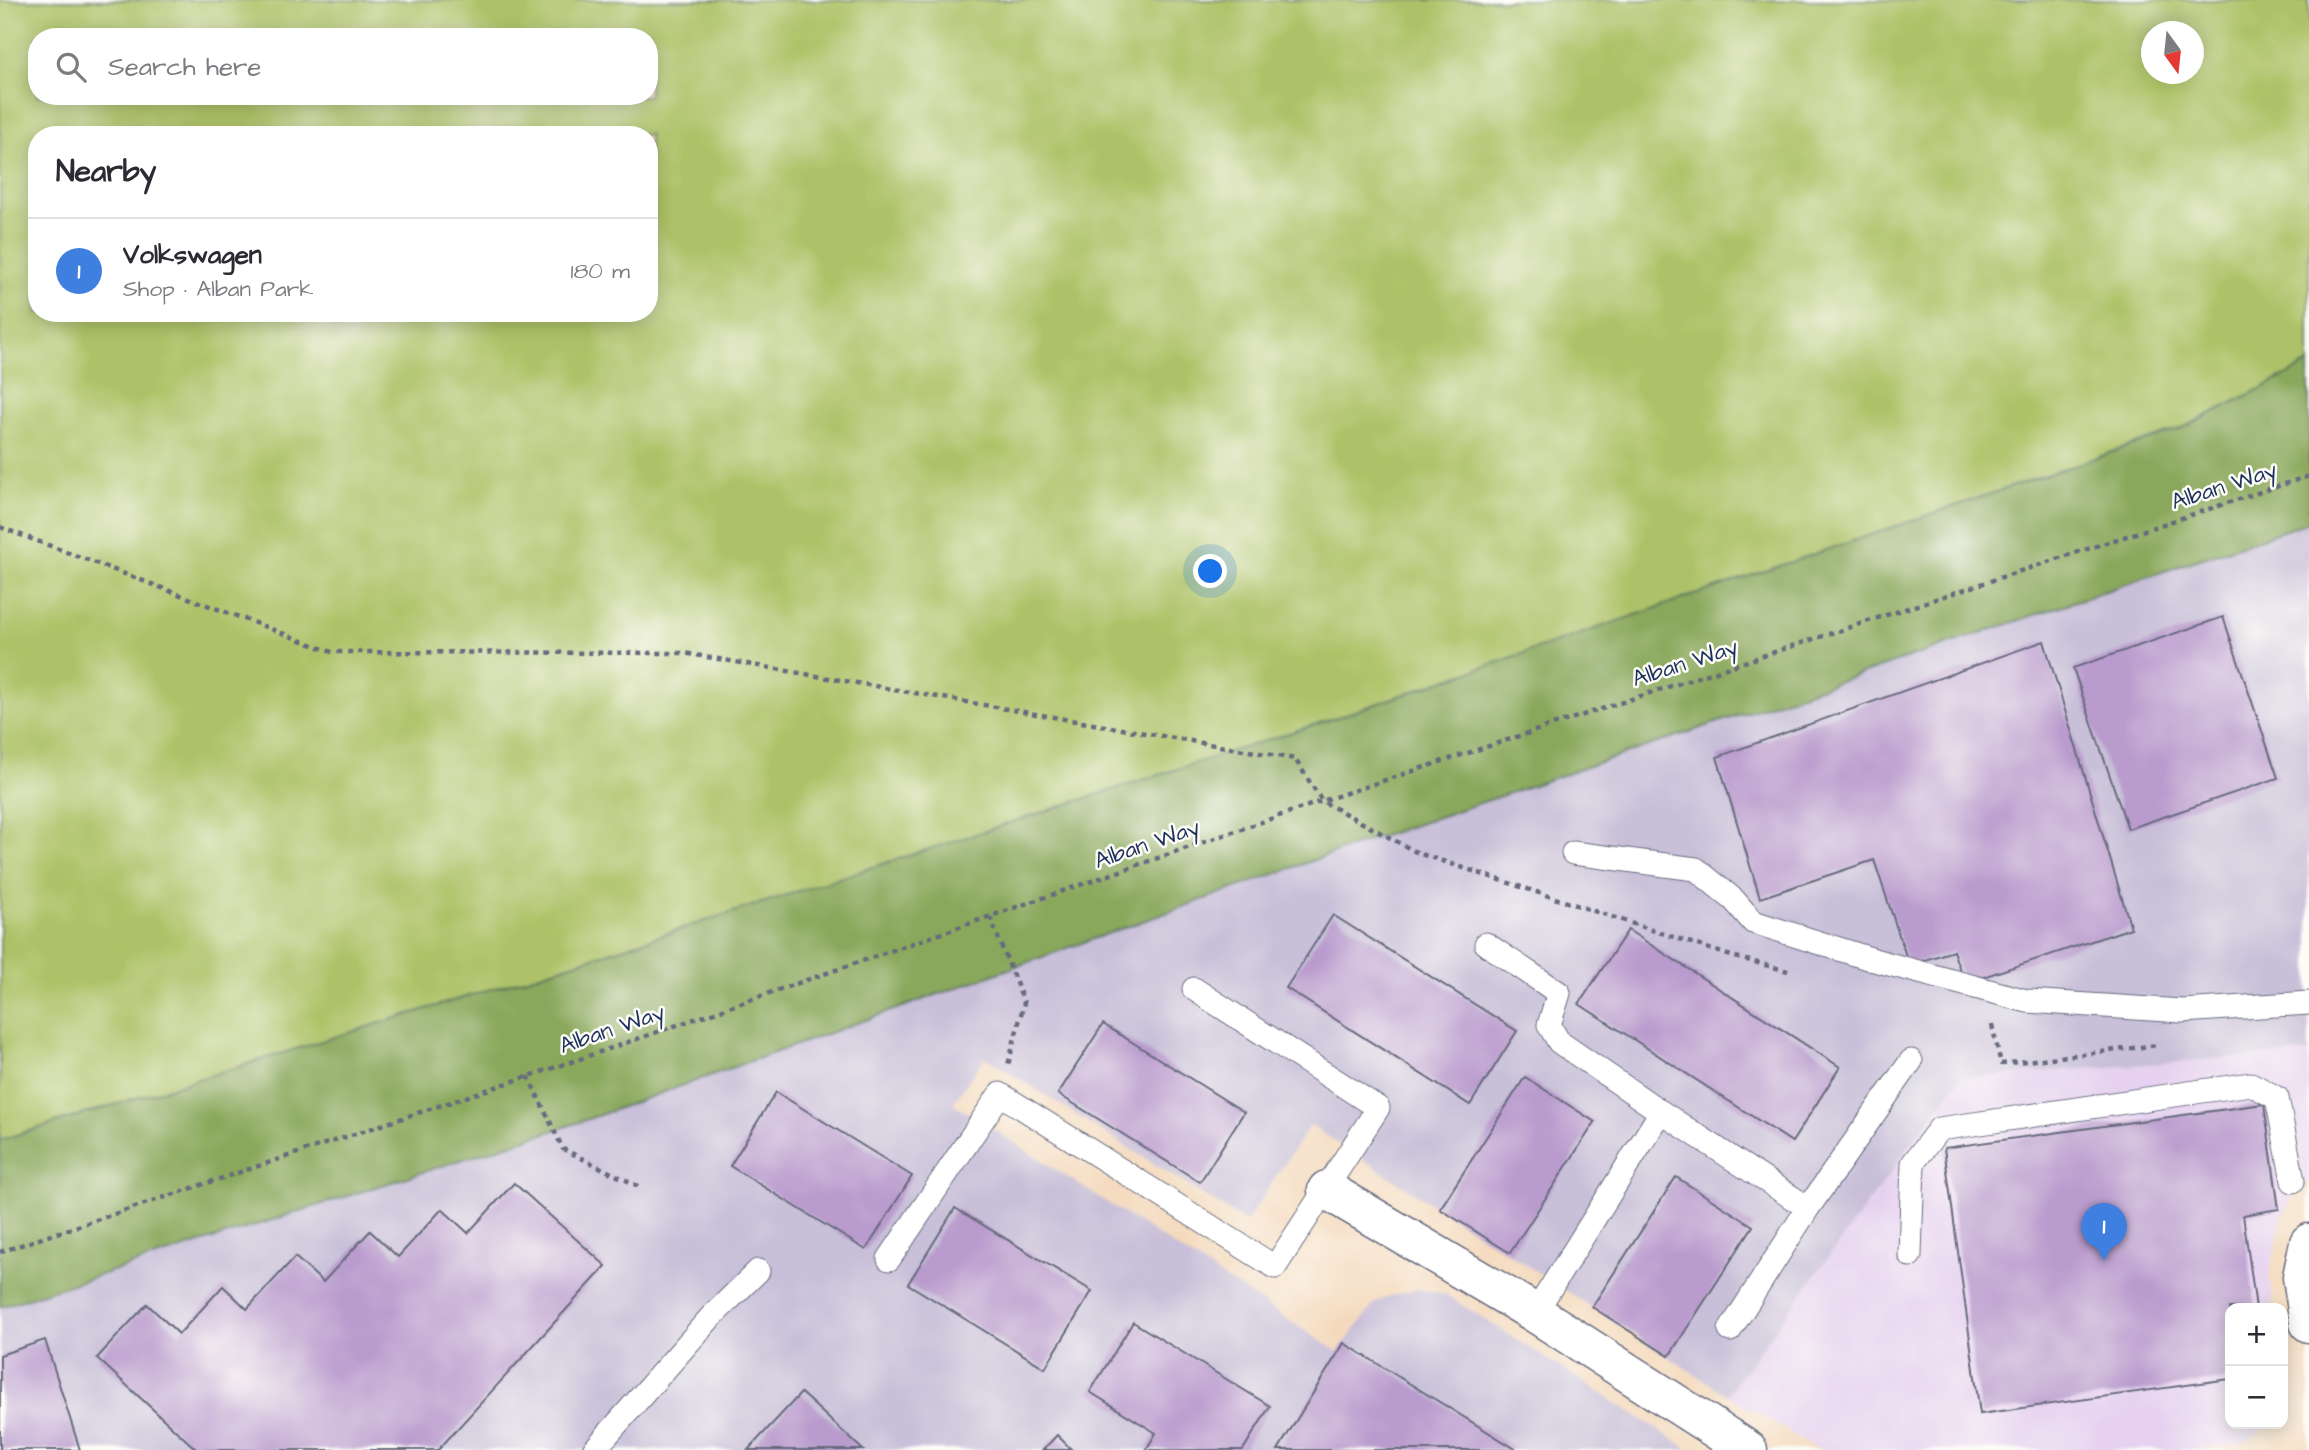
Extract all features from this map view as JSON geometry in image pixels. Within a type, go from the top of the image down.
[{"type":"street","points":[[1327,1190],[1535,1313],[1748,1450]]},
{"type":"street","points":[[2307,1258],[2302,1277],[2309,1323]]},
{"type":"lane","points":[[1573,853],[1696,869],[1734,900],[1753,922],[1874,960],[2027,1001],[2182,1011],[2309,1003]]},
{"type":"lane","points":[[1486,944],[1559,993],[1549,1025],[1559,1042],[1808,1208]]},
{"type":"lane","points":[[888,1259],[1000,1094],[1275,1267],[1378,1108],[1194,989]]},
{"type":"lane","points":[[1730,1331],[1808,1208],[1911,1061]]},
{"type":"lane","points":[[1909,1255],[1913,1163],[1940,1129],[2251,1084],[2277,1098],[2293,1181]]},
{"type":"lane","points":[[1535,1313],[1661,1112]]},
{"type":"lane","points":[[594,1450],[710,1318],[758,1272]]},
{"type":"path","name":"Alban Way","points":[[0,1252],[528,1076],[1322,802],[2309,476]]},
{"type":"path","points":[[0,527],[332,652],[684,653],[1295,759],[1322,802],[1418,853],[1728,955],[1794,972]]},
{"type":"path","points":[[990,917],[1024,1003],[1000,1094]]},
{"type":"path","points":[[1991,1024],[2001,1064],[2167,1044]]},
{"type":"path","points":[[528,1076],[563,1149],[638,1186]]},
{"type":"shaded area","points":[[2309,522],[2309,1052],[1960,1078],[1727,1395],[1310,1125],[1246,1222],[985,1057],[953,1103],[1338,1352],[1375,1303],[1418,1289],[1445,1294],[1690,1450],[0,1450],[0,1307],[580,1122],[1356,845]]},
{"type":"shaded area","points":[[2309,1052],[2309,1181],[2294,1194],[2283,1215],[2269,1275],[2272,1303],[2225,1303],[2225,1429],[2264,1429],[2259,1434],[2240,1444],[2192,1450],[1819,1450],[1727,1395],[1960,1078]]},
{"type":"green space","points":[[0,0],[2309,0],[2309,364],[2183,428],[1326,721],[563,967],[0,1140]]},
{"type":"green space","points":[[2309,364],[2309,522],[1356,845],[580,1122],[0,1307],[0,1140],[563,967],[1326,721],[2183,428]]},
{"type":"building","points":[[2223,617],[2278,778],[2128,829],[2073,668]]},
{"type":"building","points":[[2044,641],[2131,928],[1977,979],[1962,976],[1953,951],[1909,965],[1874,860],[1760,898],[1717,757]]},
{"type":"building","points":[[1333,915],[1517,1031],[1470,1105],[1286,988]]},
{"type":"building","points":[[1628,930],[1840,1067],[1792,1142],[1579,1004]]},
{"type":"building","points":[[1103,1024],[1244,1112],[1200,1182],[1058,1094]]},
{"type":"building","points":[[1525,1077],[1595,1122],[1510,1253],[1440,1209]]},
{"type":"building","points":[[776,1092],[912,1176],[866,1250],[730,1166]]},
{"type":"building","points":[[2264,1104],[2279,1209],[2243,1215],[2255,1303],[2225,1303],[2225,1380],[1980,1414],[1944,1148]]},
{"type":"building","points":[[1676,1177],[1753,1226],[1669,1356],[1592,1307]]},
{"type":"building","points":[[514,1183],[606,1266],[438,1450],[197,1450],[97,1358],[147,1304],[179,1334],[223,1286],[247,1309],[295,1257],[323,1282],[370,1231],[398,1257],[442,1209],[468,1233]]},
{"type":"building","points":[[955,1208],[1092,1291],[1045,1368],[908,1284]]},
{"type":"building","points":[[1133,1322],[1270,1406],[1243,1450],[1146,1450],[1156,1433],[1090,1392]]},
{"type":"building","points":[[45,1340],[80,1450],[0,1450],[0,1355]]},
{"type":"building","points":[[1344,1343],[1517,1450],[1278,1450]]},
{"type":"building","points":[[801,1393],[863,1450],[748,1450]]},
{"type":"building","points":[[1057,1435],[1072,1450],[1043,1450]]},
{"type":"place","name":"Volkswagen","points":[[2104,1261]]}]
